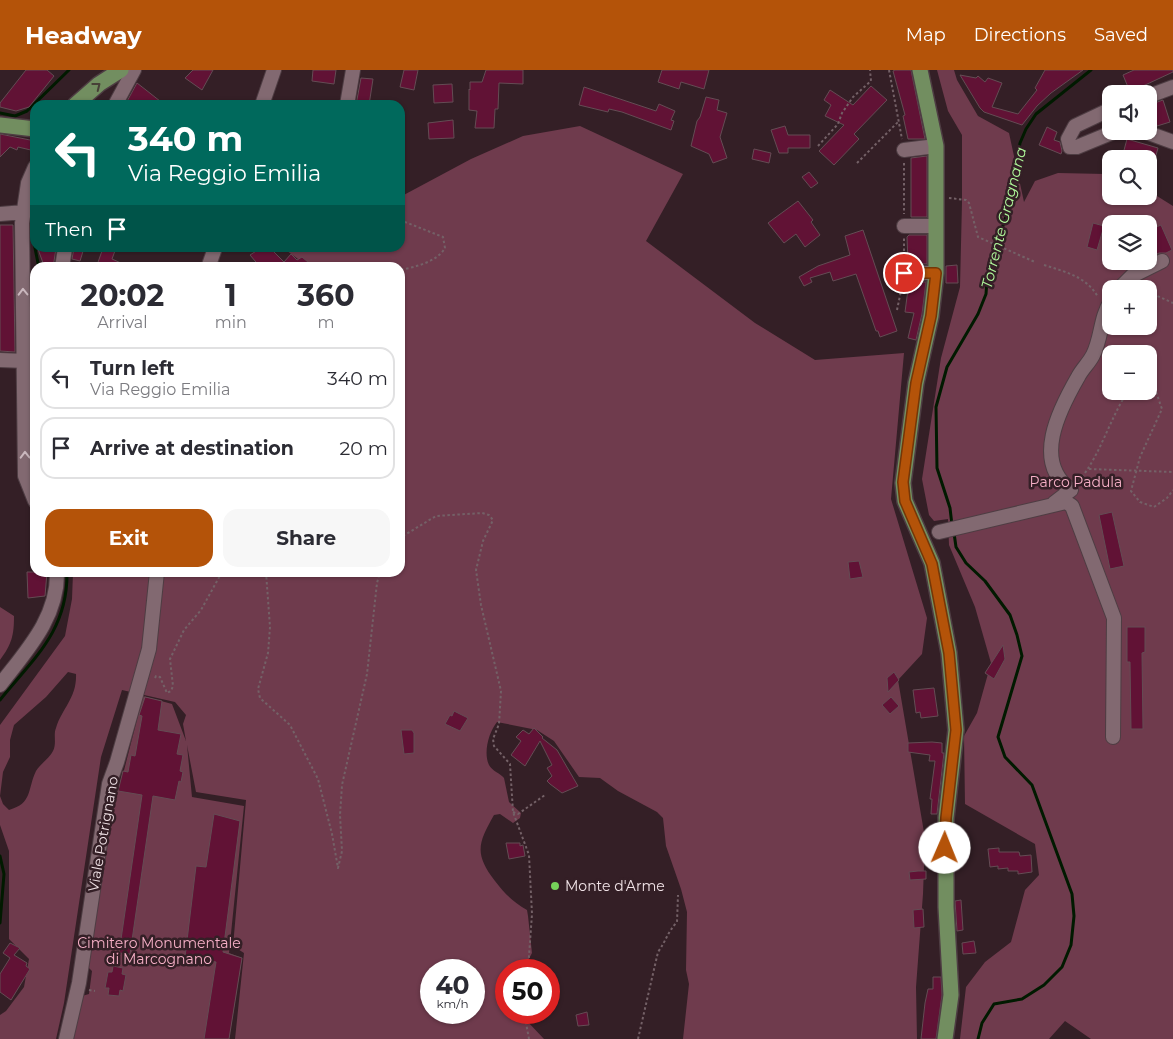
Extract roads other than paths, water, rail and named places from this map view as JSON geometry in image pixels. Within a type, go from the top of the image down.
[{"type":"main road","points":[[81,100],[99,84],[121,70]]},
{"type":"main road","points":[[920,70],[936,146],[936,273],[931,316],[916,383],[903,482],[905,501],[932,564],[949,653],[956,730],[946,818],[946,907],[951,995],[944,1039]]},
{"type":"main road","points":[[0,125],[30,128]]},
{"type":"street","points":[[118,100],[126,88],[134,70]]},
{"type":"street","points":[[264,100],[274,70]]},
{"type":"street","points":[[347,100],[353,70]]},
{"type":"street","points":[[1157,93],[1173,87]]},
{"type":"street","points":[[1102,114],[1075,126],[1068,139],[1070,147],[1077,148],[1102,137]]},
{"type":"street","points":[[1157,136],[1173,142]]},
{"type":"street","points":[[904,150],[936,146]]},
{"type":"street","points":[[30,178],[22,223],[25,476],[30,489]]},
{"type":"street","points":[[0,214],[24,212]]},
{"type":"street","points":[[904,226],[935,226]]},
{"type":"street","points":[[1128,280],[1132,276],[1162,261]]},
{"type":"street","points":[[904,273],[936,273]]},
{"type":"street","points":[[1047,507],[1071,490],[1060,483],[1052,460],[1051,445],[1053,431],[1061,408],[1092,356],[1102,327]]},
{"type":"street","points":[[0,360],[24,361]]},
{"type":"street","points":[[939,532],[1066,502],[1072,506],[1114,618],[1113,736]]},
{"type":"street","points":[[0,685],[43,628],[58,586],[57,577]]},
{"type":"street","name":"Viale Potrignano","points":[[66,1039],[78,982],[109,784],[149,649],[156,577]]},
{"type":"waterway","points":[[38,100],[69,70]]},
{"type":"waterway","name":"Torrente Gragnana","points":[[952,525],[950,508],[937,468],[936,407],[947,367],[978,314],[986,294],[987,280],[1007,212],[1020,143],[1026,129],[1036,114],[1091,70]]},
{"type":"waterway","points":[[0,113],[15,116],[30,108]]},
{"type":"waterway","points":[[36,252],[38,262]]},
{"type":"waterway","name":"Torrente Gragnana","points":[[954,533],[956,547],[966,563],[985,581],[1010,615],[1017,635],[1022,656],[998,737],[1005,757],[1032,785],[1072,894],[1074,916],[1071,945],[1062,967],[1044,985],[1022,999],[994,1004],[982,1023],[978,1039]]},
{"type":"waterway","points":[[0,700],[36,657],[55,628],[62,611],[67,577]]},
{"type":"waterway","points":[[0,856],[4,874],[0,923]]},
{"type":"place","name":"Monte d'Arme","points":[[555,886]]},
{"type":"park label","name":"Parco Padula","points":[[1076,482]]},
{"type":"park label","name":"Cimitero Monumentale di Marcognano","points":[[159,952]]}]
